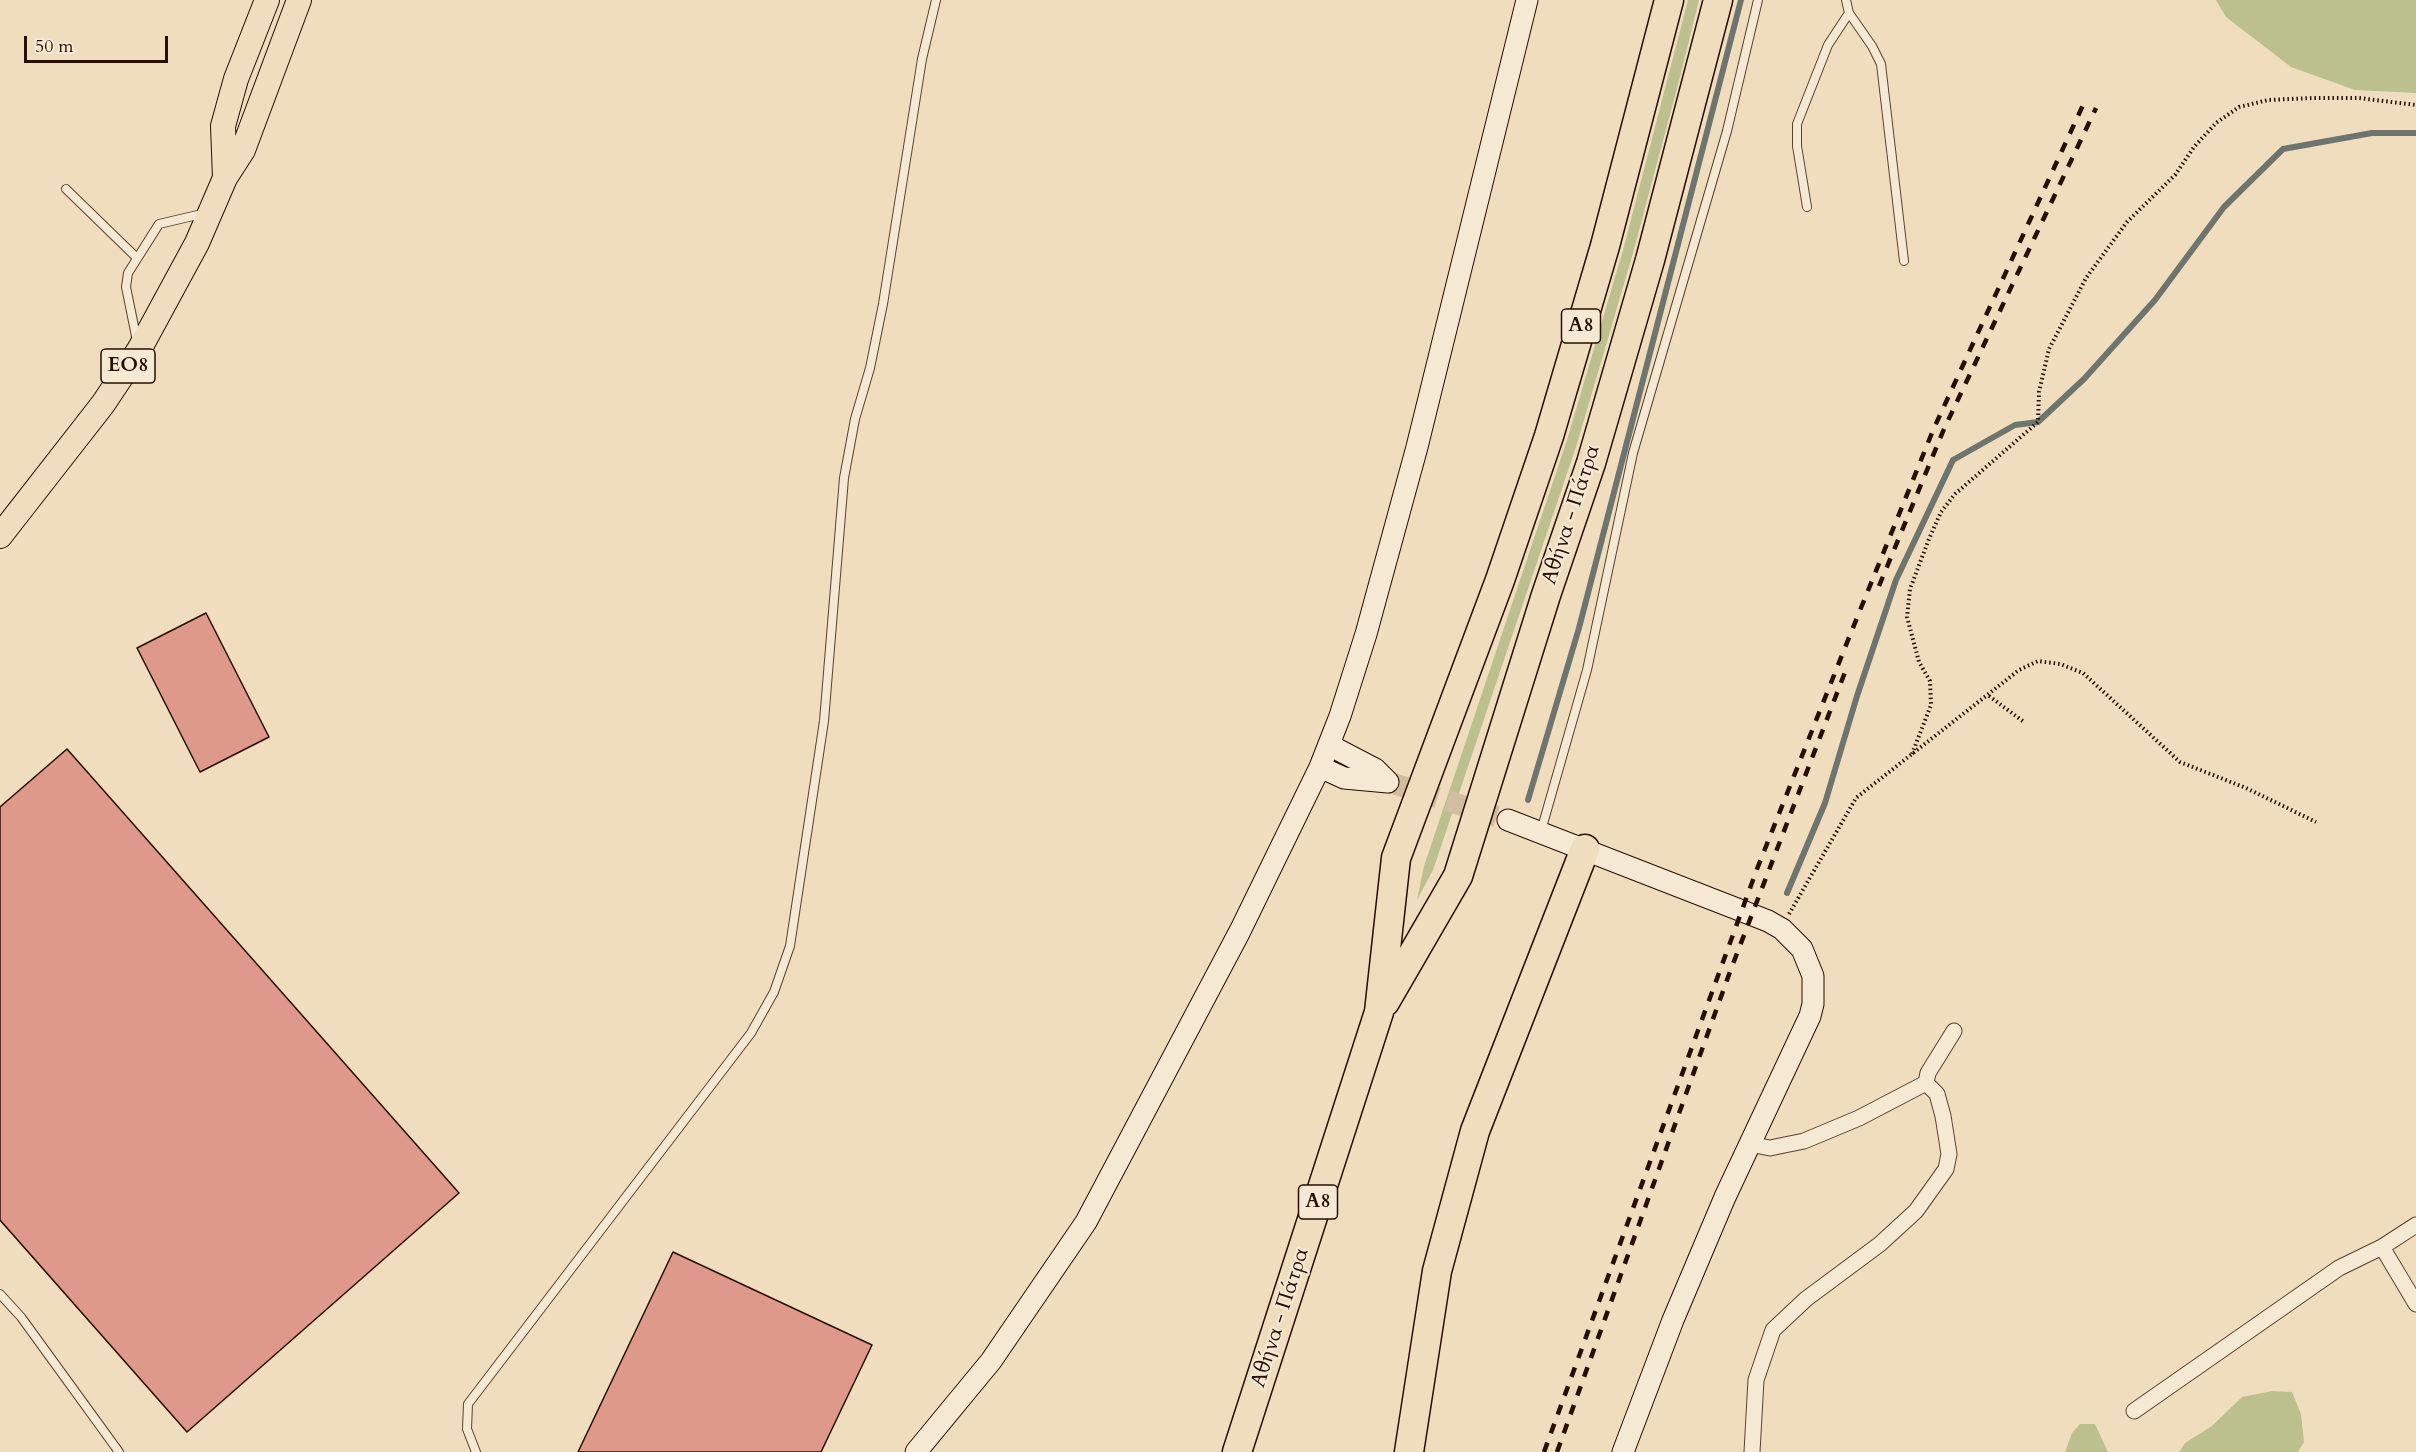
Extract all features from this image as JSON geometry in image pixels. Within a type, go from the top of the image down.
[{"type":"highway","name":"Αθήνα - Πάτρα","points":[[1237,1452],[1379,1012],[1396,858],[1500,580],[1549,436],[1605,246],[1669,0]]},
{"type":"highway","name":"Αθήνα - Πάτρα","points":[[1379,1012],[1458,876],[1546,595],[1593,457],[1650,260],[1718,0]]},
{"type":"highway","points":[[1409,1452],[1437,1271],[1475,1131],[1585,849]]},
{"type":"main road","name":"ΕΟ8","points":[[225,178],[223,126],[236,79],[267,0]]},
{"type":"main road","name":"ΕΟ8","points":[[0,536],[102,404],[139,350],[197,243],[225,178],[243,150],[299,0]]},
{"type":"street","points":[[916,1452],[991,1360],[1086,1222],[1240,931],[1320,767],[1366,634],[1417,447],[1527,0]]},
{"type":"street","points":[[1320,767],[1344,778],[1388,782],[1375,769],[1329,745]]},
{"type":"street","points":[[1508,820],[1782,929],[1802,949],[1813,976],[1813,1004],[1787,1067],[1749,1144],[1673,1320],[1623,1452]]},
{"type":"street","points":[[1926,1083],[1928,1073],[1954,1031]]},
{"type":"street","points":[[1749,1144],[1770,1148],[1804,1141],[1859,1118],[1926,1083]]},
{"type":"street","points":[[1752,1452],[1756,1380],[1773,1330],[1806,1299],[1881,1244],[1916,1211],[1946,1169],[1949,1154],[1943,1116],[1937,1094],[1926,1083]]},
{"type":"street","points":[[2134,1411],[2339,1268],[2382,1247],[2416,1225]]},
{"type":"street","points":[[2382,1247],[2416,1304]]},
{"type":"lane","points":[[476,1452],[467,1429],[468,1404],[751,1033],[774,992],[790,946],[824,721],[844,478],[855,419],[870,368],[883,304],[922,59],[936,0]]},
{"type":"lane","points":[[1540,832],[1587,670],[1633,453],[1727,131],[1758,0]]},
{"type":"lane","points":[[1845,0],[1849,13],[1872,46],[1881,64],[1904,261]]},
{"type":"lane","points":[[1807,207],[1796,134],[1797,124],[1828,45],[1849,13]]},
{"type":"lane","points":[[66,189],[137,258]]},
{"type":"lane","points":[[139,350],[125,284],[137,258],[159,224],[210,213]]},
{"type":"lane","points":[[0,1294],[21,1317],[119,1452]]},
{"type":"path","points":[[1912,754],[1931,705],[1930,681],[1916,652],[1907,617],[1910,589],[1929,539],[1941,512],[1955,494],[2038,422],[2039,393],[2049,349],[2086,278],[2127,222],[2175,175],[2194,147],[2216,123],[2239,107],[2268,100],[2313,98],[2359,98],[2416,105]]},
{"type":"path","points":[[1782,929],[1856,798],[1989,696],[2019,670],[2038,661],[2060,664],[2083,673],[2181,762],[2246,788],[2316,822]]},
{"type":"path","points":[[1989,696],[2025,723]]},
{"type":"green space","points":[[1688,0],[1699,0],[1633,253],[1577,444],[1433,870],[1417,900],[1424,866],[1567,440],[1623,250]]},
{"type":"green space","points":[[2216,0],[2416,0],[2416,93],[2355,90],[2291,67],[2226,17]]},
{"type":"green space","points":[[2272,1391],[2292,1392],[2301,1414],[2304,1442],[2298,1452],[2179,1452],[2185,1443],[2212,1426],[2242,1397]]},
{"type":"green space","points":[[2080,1424],[2095,1424],[2108,1452],[2065,1452],[2072,1433]]},
{"type":"building","points":[[206,613],[269,737],[200,772],[137,648]]},
{"type":"building","points":[[67,749],[459,1193],[187,1432],[0,1220],[0,807]]},
{"type":"building","points":[[673,1252],[872,1345],[821,1452],[578,1452]]},
{"type":"waterway","points":[[1528,800],[1579,628],[1741,0]]},
{"type":"waterway","points":[[1787,893],[1825,803],[1857,696],[1896,580],[1953,460],[2015,425],[2038,422],[2084,379],[2155,300],[2224,207],[2283,149],[2372,133],[2416,133]]},
{"type":"tunnel","points":[[1388,782],[1508,820]]},
{"type":"railway","points":[[1544,1452],[1757,869],[1850,635],[1934,428],[2084,103]]},
{"type":"railway","points":[[1879,586],[1944,429],[2096,108]]},
{"type":"railway","points":[[1557,1452],[1731,969],[1847,667]]}]
